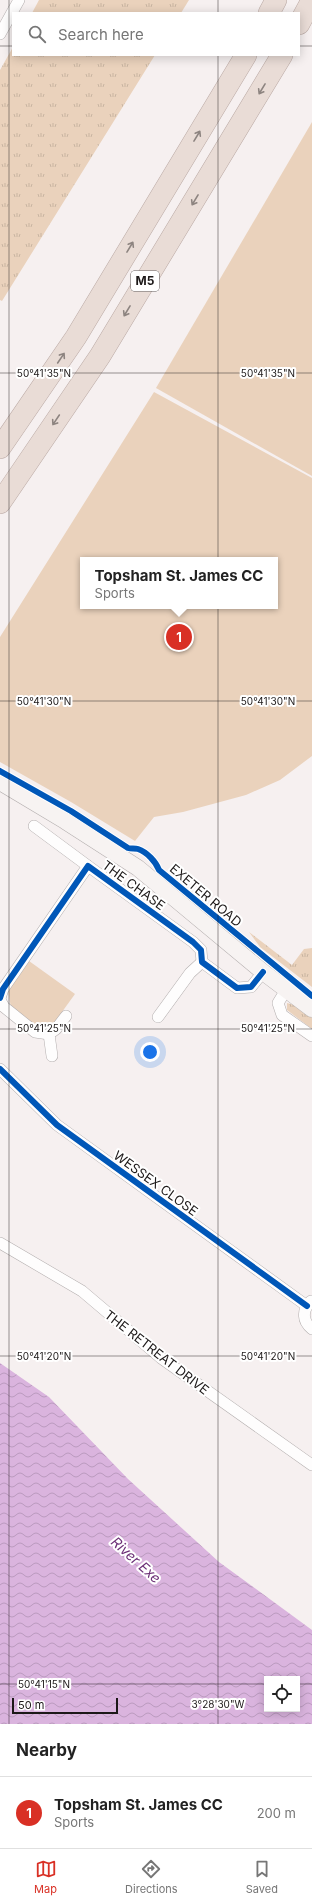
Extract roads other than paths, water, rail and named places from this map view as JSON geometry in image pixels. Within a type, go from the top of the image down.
[{"type":"highway","points":[[269,12],[276,0]]},
{"type":"highway","points":[[300,22],[312,0]]},
{"type":"highway","name":"M5","points":[[0,448],[76,337],[245,56]]},
{"type":"highway","name":"M5","points":[[0,503],[100,356],[281,56]]},
{"type":"street","points":[[12,12],[19,0]]},
{"type":"street","points":[[0,34],[12,13]]},
{"type":"street","name":"EXETER ROAD","points":[[0,782],[65,821],[138,868],[263,972],[312,1009]]},
{"type":"street","name":"THE CHASE","points":[[34,826],[193,942],[201,950],[202,962]]},
{"type":"street","name":"THE CHASE","points":[[49,1034],[35,1032],[4,1007],[0,999],[3,989],[88,866]]},
{"type":"street","points":[[158,1017],[190,973],[202,962],[241,989],[251,987],[263,972]]},
{"type":"street","points":[[286,990],[278,1003],[282,1014],[312,1036]]},
{"type":"street","points":[[52,1056],[49,1034],[56,1029],[66,1016]]},
{"type":"street","name":"WESSEX CLOSE","points":[[0,1069],[57,1124],[309,1303],[304,1316],[308,1326],[312,1329]]},
{"type":"street","name":"THE RETREAT DRIVE","points":[[0,1243],[82,1291],[161,1358],[312,1465]]},
{"type":"water","name":"River Exe","points":[[0,1363],[49,1397],[128,1479],[219,1562],[312,1630],[312,1724],[0,1724]]},
{"type":"place","name":"Topsham St. James CC","points":[[179,637]]}]
